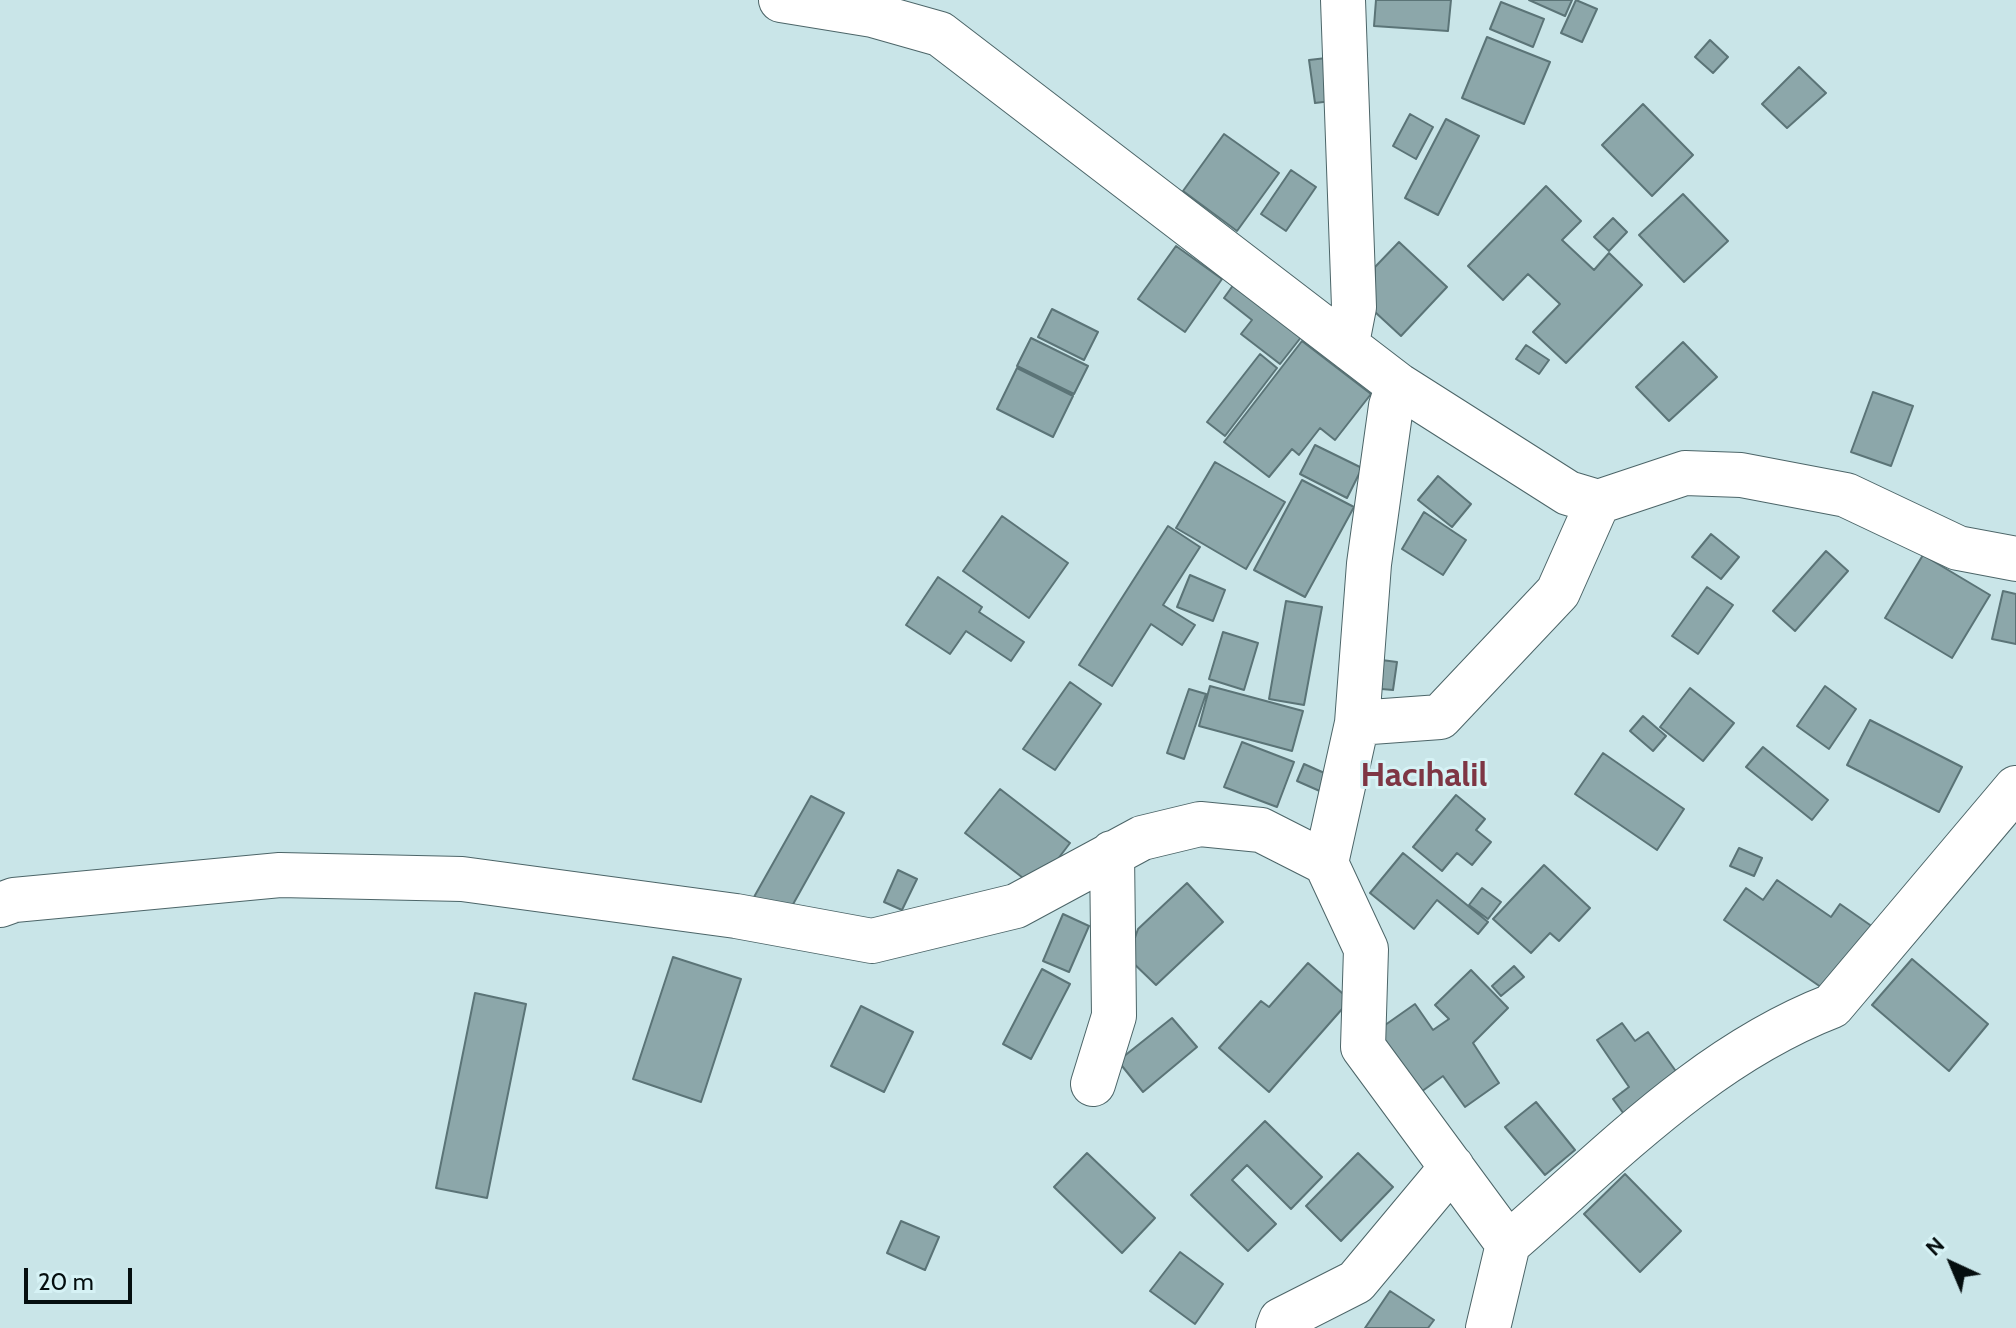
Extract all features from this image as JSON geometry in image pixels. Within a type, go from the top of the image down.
[{"type":"street","points":[[781,0],[873,15],[940,34],[1398,385],[1568,493],[1598,502],[1685,473],[1741,475],[1846,495],[1958,548],[2016,559]]},
{"type":"street","points":[[1343,0],[1354,307],[1347,343]]},
{"type":"street","points":[[1398,385],[1391,406],[1369,564],[1357,723],[1326,863],[1366,949],[1363,1047],[1508,1244]]},
{"type":"street","points":[[1357,723],[1440,717],[1558,592],[1598,502]]},
{"type":"street","points":[[1488,1328],[1508,1244],[1711,1069],[1795,1020],[1832,1006],[2016,788]]},
{"type":"street","points":[[0,905],[14,900],[280,875],[462,879],[736,916],[872,941],[1016,906],[1142,838],[1200,824],[1261,830],[1326,863]]},
{"type":"street","points":[[1093,1084],[1114,1016],[1112,853]]},
{"type":"street","points":[[1278,1328],[1281,1320],[1356,1282],[1452,1167]]},
{"type":"building","points":[[1376,0],[1451,0],[1448,31],[1374,26]]},
{"type":"building","points":[[1529,0],[1572,0],[1565,16]]},
{"type":"building","points":[[1576,0],[1597,9],[1582,42],[1561,33]]},
{"type":"building","points":[[1501,2],[1544,19],[1533,47],[1490,29]]},
{"type":"building","points":[[1487,37],[1550,62],[1524,124],[1462,98]]},
{"type":"building","points":[[1710,40],[1728,57],[1713,73],[1695,57]]},
{"type":"building","points":[[1335,57],[1340,100],[1315,103],[1309,60]]},
{"type":"building","points":[[1799,67],[1826,93],[1787,128],[1762,104]]},
{"type":"building","points":[[1643,104],[1693,155],[1652,196],[1602,145]]},
{"type":"building","points":[[1410,114],[1433,127],[1416,159],[1393,146]]},
{"type":"building","points":[[1446,119],[1479,136],[1438,215],[1405,198]]},
{"type":"building","points":[[1224,134],[1279,173],[1237,231],[1183,191]]},
{"type":"building","points":[[1291,170],[1316,187],[1286,231],[1261,214]]},
{"type":"building","points":[[1546,186],[1581,221],[1562,240],[1594,270],[1609,253],[1642,285],[1566,363],[1533,332],[1560,304],[1528,274],[1503,300],[1468,266]]},
{"type":"building","points":[[1683,194],[1728,241],[1684,282],[1639,235]]},
{"type":"building","points":[[1613,218],[1627,232],[1609,251],[1594,237]]},
{"type":"building","points":[[1399,242],[1447,287],[1401,336],[1375,312],[1375,267]]},
{"type":"building","points":[[1176,246],[1222,279],[1185,332],[1138,299]]},
{"type":"building","points":[[1234,284],[1302,336],[1280,364],[1241,334],[1252,320],[1224,298]]},
{"type":"building","points":[[1052,309],[1098,332],[1084,360],[1038,337]]},
{"type":"building","points":[[1031,338],[1088,366],[1074,394],[1017,366]]},
{"type":"building","points":[[1302,341],[1371,394],[1335,440],[1320,428],[1299,455],[1292,449],[1269,477],[1224,442]]},
{"type":"building","points":[[1683,342],[1717,377],[1669,421],[1636,387]]},
{"type":"building","points":[[1526,345],[1549,360],[1539,374],[1516,359]]},
{"type":"building","points":[[1260,354],[1277,368],[1225,436],[1207,422]]},
{"type":"building","points":[[1017,368],[1073,396],[1053,437],[997,409]]},
{"type":"building","points":[[1873,392],[1913,406],[1891,466],[1851,452]]},
{"type":"building","points":[[1315,445],[1362,468],[1347,498],[1300,474]]},
{"type":"building","points":[[1215,462],[1285,502],[1246,569],[1176,528]]},
{"type":"building","points":[[1438,476],[1471,504],[1452,527],[1418,500]]},
{"type":"building","points":[[1302,480],[1354,507],[1305,597],[1254,570]]},
{"type":"building","points":[[1424,512],[1466,540],[1443,575],[1402,549]]},
{"type":"building","points":[[1002,516],[1068,563],[1029,618],[963,571]]},
{"type":"building","points":[[1168,526],[1200,547],[1163,605],[1195,625],[1182,645],[1151,624],[1112,686],[1079,665]]},
{"type":"building","points":[[1711,534],[1739,557],[1721,579],[1692,557]]},
{"type":"building","points":[[1826,551],[1848,571],[1795,631],[1773,611]]},
{"type":"building","points":[[1923,555],[1990,595],[1952,658],[1885,618]]},
{"type":"building","points":[[1190,575],[1225,590],[1213,621],[1177,607]]},
{"type":"building","points":[[938,577],[982,607],[979,612],[1024,642],[1011,661],[966,631],[950,654],[906,625]]},
{"type":"building","points":[[1707,587],[1733,605],[1698,654],[1672,636]]},
{"type":"building","points":[[2003,591],[2016,594],[2016,644],[1992,639]]},
{"type":"building","points":[[1286,601],[1322,607],[1304,705],[1269,699]]},
{"type":"building","points":[[1223,632],[1258,643],[1244,690],[1209,679]]},
{"type":"building","points":[[1374,659],[1397,662],[1393,690],[1370,688]]},
{"type":"building","points":[[1070,682],[1101,704],[1055,770],[1023,749]]},
{"type":"building","points":[[1210,686],[1303,711],[1292,751],[1199,726]]},
{"type":"building","points":[[1825,686],[1856,709],[1829,749],[1797,726]]},
{"type":"building","points":[[1690,688],[1734,723],[1703,761],[1660,727]]},
{"type":"building","points":[[1189,689],[1206,694],[1184,759],[1167,753]]},
{"type":"building","points":[[1643,716],[1666,736],[1653,751],[1630,731]]},
{"type":"building","points":[[1870,720],[1962,767],[1939,812],[1847,765]]},
{"type":"building","points":[[1242,742],[1294,762],[1277,807],[1224,787]]},
{"type":"building","points":[[1763,747],[1828,800],[1812,820],[1746,767]]},
{"type":"building","points":[[1603,753],[1684,809],[1657,850],[1575,794]]},
{"type":"building","points":[[1304,764],[1329,775],[1322,792],[1297,781]]},
{"type":"building","points":[[1000,789],[1070,843],[1036,888],[965,833]]},
{"type":"building","points":[[1456,795],[1485,819],[1476,830],[1491,842],[1472,865],[1457,853],[1442,871],[1413,847]]},
{"type":"building","points":[[811,796],[844,813],[787,915],[754,897]]},
{"type":"building","points":[[1739,848],[1762,858],[1754,876],[1730,866]]},
{"type":"building","points":[[1403,853],[1488,922],[1478,934],[1437,900],[1414,929],[1370,893]]},
{"type":"building","points":[[1544,865],[1590,908],[1559,941],[1550,933],[1531,953],[1493,919]]},
{"type":"building","points":[[898,870],[917,879],[902,910],[884,902]]},
{"type":"building","points":[[1777,880],[1831,917],[1840,904],[1873,927],[1828,992],[1724,920],[1746,888],[1763,900]]},
{"type":"building","points":[[1187,883],[1223,922],[1156,985],[1128,958],[1138,929]]},
{"type":"building","points":[[1482,888],[1501,902],[1488,919],[1469,905]]},
{"type":"building","points":[[1063,914],[1089,926],[1069,972],[1043,961]]},
{"type":"building","points":[[673,957],[741,979],[701,1102],[633,1079]]},
{"type":"building","points":[[1912,959],[1988,1024],[1949,1071],[1872,1005]]},
{"type":"building","points":[[1308,963],[1350,1000],[1269,1092],[1219,1048],[1261,1001],[1269,1007]]},
{"type":"building","points":[[1514,966],[1524,977],[1501,996],[1492,986]]},
{"type":"building","points":[[1042,969],[1070,984],[1031,1059],[1003,1044]]},
{"type":"building","points":[[1471,970],[1508,1008],[1473,1043],[1499,1083],[1465,1107],[1443,1076],[1421,1092],[1378,1030],[1415,1004],[1433,1030],[1449,1019],[1435,1005]]},
{"type":"building","points":[[475,993],[526,1004],[487,1198],[436,1188]]},
{"type":"building","points":[[861,1006],[913,1032],[884,1092],[831,1066]]},
{"type":"building","points":[[1172,1018],[1197,1047],[1143,1092],[1118,1061]]},
{"type":"building","points":[[1622,1023],[1635,1041],[1648,1032],[1680,1077],[1626,1117],[1613,1099],[1629,1087],[1597,1040]]},
{"type":"building","points":[[1536,1102],[1575,1150],[1545,1175],[1505,1127]]},
{"type":"building","points":[[1265,1121],[1322,1177],[1291,1209],[1247,1165],[1232,1180],[1276,1224],[1248,1251],[1191,1195]]},
{"type":"building","points":[[1087,1153],[1155,1218],[1122,1253],[1054,1187]]},
{"type":"building","points":[[1358,1153],[1393,1187],[1341,1241],[1306,1206]]},
{"type":"building","points":[[1625,1174],[1681,1231],[1640,1272],[1584,1214]]},
{"type":"building","points":[[901,1221],[939,1237],[925,1270],[887,1253]]},
{"type":"building","points":[[1180,1252],[1223,1284],[1195,1324],[1150,1291]]},
{"type":"building","points":[[1390,1291],[1434,1320],[1428,1328],[1365,1328]]},
{"type":"district","name":"Hacıhalil","points":[[1424,776]]}]
